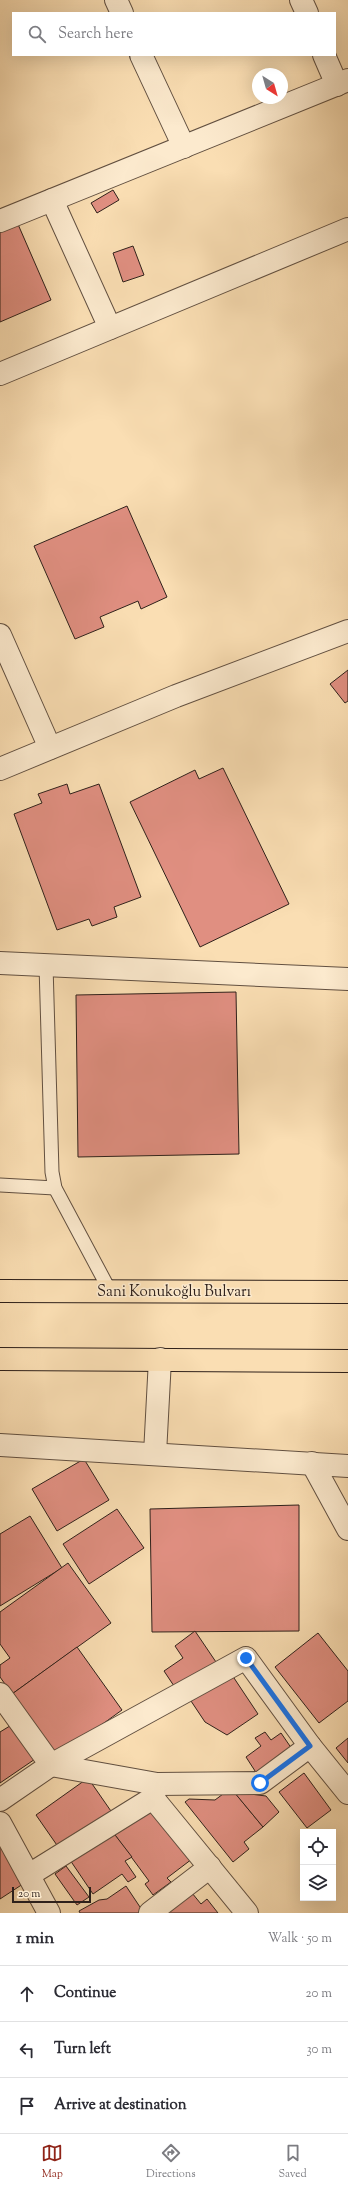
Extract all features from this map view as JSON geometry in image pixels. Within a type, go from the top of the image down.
[{"type":"highway","points":[[202,1290],[348,1281]]},
{"type":"highway","name":"Sani Konukoğlu Bulvarı","points":[[0,1291],[202,1290],[348,1292]]},
{"type":"highway","points":[[0,1359],[348,1360]]},
{"type":"highway","points":[[290,1360],[348,1367]]},
{"type":"street","points":[[116,0],[122,12]]},
{"type":"street","points":[[301,0],[306,12]]},
{"type":"street","points":[[141,56],[184,146]]},
{"type":"street","points":[[0,221],[342,82],[325,56]]},
{"type":"street","points":[[52,200],[110,328]]},
{"type":"street","points":[[0,374],[348,229]]},
{"type":"street","points":[[0,768],[176,696],[348,631]]},
{"type":"street","points":[[0,635],[50,748]]},
{"type":"street","points":[[0,963],[348,979]]},
{"type":"street","points":[[155,1454],[160,1360]]},
{"type":"street","points":[[0,1445],[348,1466]]},
{"type":"street","points":[[312,1463],[348,1529]]},
{"type":"street","points":[[0,1800],[51,1765],[246,1658],[310,1746],[348,1793]]},
{"type":"street","points":[[0,1694],[51,1765],[155,1791],[260,1783],[310,1746]]},
{"type":"street","points":[[155,1791],[210,1867],[247,1913]]},
{"type":"street","points":[[29,1875],[155,1791]]},
{"type":"street","points":[[0,1823],[49,1913]]},
{"type":"street","points":[[150,1913],[210,1867]]},
{"type":"lane","points":[[46,965],[52,1172],[55,1188],[110,1291]]},
{"type":"lane","points":[[0,1185],[55,1188]]},
{"type":"building","points":[[113,190],[119,200],[97,213],[91,203]]},
{"type":"building","points":[[17,222],[51,300],[0,322],[0,230]]},
{"type":"building","points":[[133,246],[144,275],[123,282],[113,253]]},
{"type":"building","points":[[127,506],[167,597],[141,609],[138,601],[100,617],[104,627],[75,639],[34,546]]},
{"type":"building","points":[[348,670],[348,701],[345,703],[330,684]]},
{"type":"building","points":[[223,768],[289,904],[200,947],[130,802],[195,770],[199,779]]},
{"type":"building","points":[[67,784],[70,794],[99,784],[141,897],[114,907],[117,917],[92,926],[89,919],[57,930],[14,814],[42,803],[38,794]]},
{"type":"building","points":[[236,992],[239,1154],[78,1157],[76,995]]},
{"type":"building","points":[[84,1459],[109,1500],[57,1531],[32,1489]]},
{"type":"building","points":[[299,1505],[299,1631],[152,1632],[150,1509]]},
{"type":"building","points":[[117,1509],[144,1548],[89,1584],[63,1544]]},
{"type":"building","points":[[30,1516],[62,1568],[0,1606],[0,1534]]},
{"type":"building","points":[[68,1563],[111,1623],[12,1694],[0,1677],[0,1665],[10,1658],[0,1644],[0,1612]]},
{"type":"building","points":[[195,1631],[216,1662],[176,1689],[164,1671],[183,1658],[175,1646]]},
{"type":"building","points":[[318,1633],[348,1671],[348,1701],[319,1723],[275,1667]]},
{"type":"building","points":[[77,1647],[122,1710],[57,1757],[12,1694]]},
{"type":"building","points":[[232,1675],[258,1714],[227,1735],[205,1722],[191,1701]]},
{"type":"building","points":[[18,1721],[41,1755],[0,1783],[0,1732]]},
{"type":"building","points":[[265,1732],[271,1740],[281,1733],[292,1749],[257,1774],[246,1757],[261,1746],[255,1738]]},
{"type":"building","points":[[348,1738],[348,1763],[336,1748]]},
{"type":"building","points":[[304,1773],[331,1810],[307,1828],[279,1792]]},
{"type":"building","points":[[88,1778],[113,1814],[61,1851],[36,1815]]},
{"type":"building","points":[[231,1788],[263,1827],[244,1842],[249,1849],[233,1862],[185,1802],[189,1799],[215,1800]]},
{"type":"building","points":[[234,1792],[266,1796],[279,1812],[263,1827]]},
{"type":"building","points":[[150,1802],[192,1859],[167,1878],[171,1882],[153,1895],[145,1884],[149,1881],[112,1831]]},
{"type":"building","points":[[112,1831],[132,1857],[125,1861],[136,1877],[128,1882],[122,1874],[93,1894],[70,1860]]},
{"type":"building","points":[[1,1846],[26,1882],[0,1899],[0,1847]]},
{"type":"building","points":[[66,1866],[89,1897],[77,1905],[55,1874]]},
{"type":"building","points":[[126,1886],[144,1913],[80,1913],[79,1911],[99,1900],[107,1899]]},
{"type":"building","points":[[192,1893],[201,1904],[207,1899],[218,1913],[168,1913]]},
{"type":"route","points":[[246,1658],[310,1746],[260,1783]]}]
